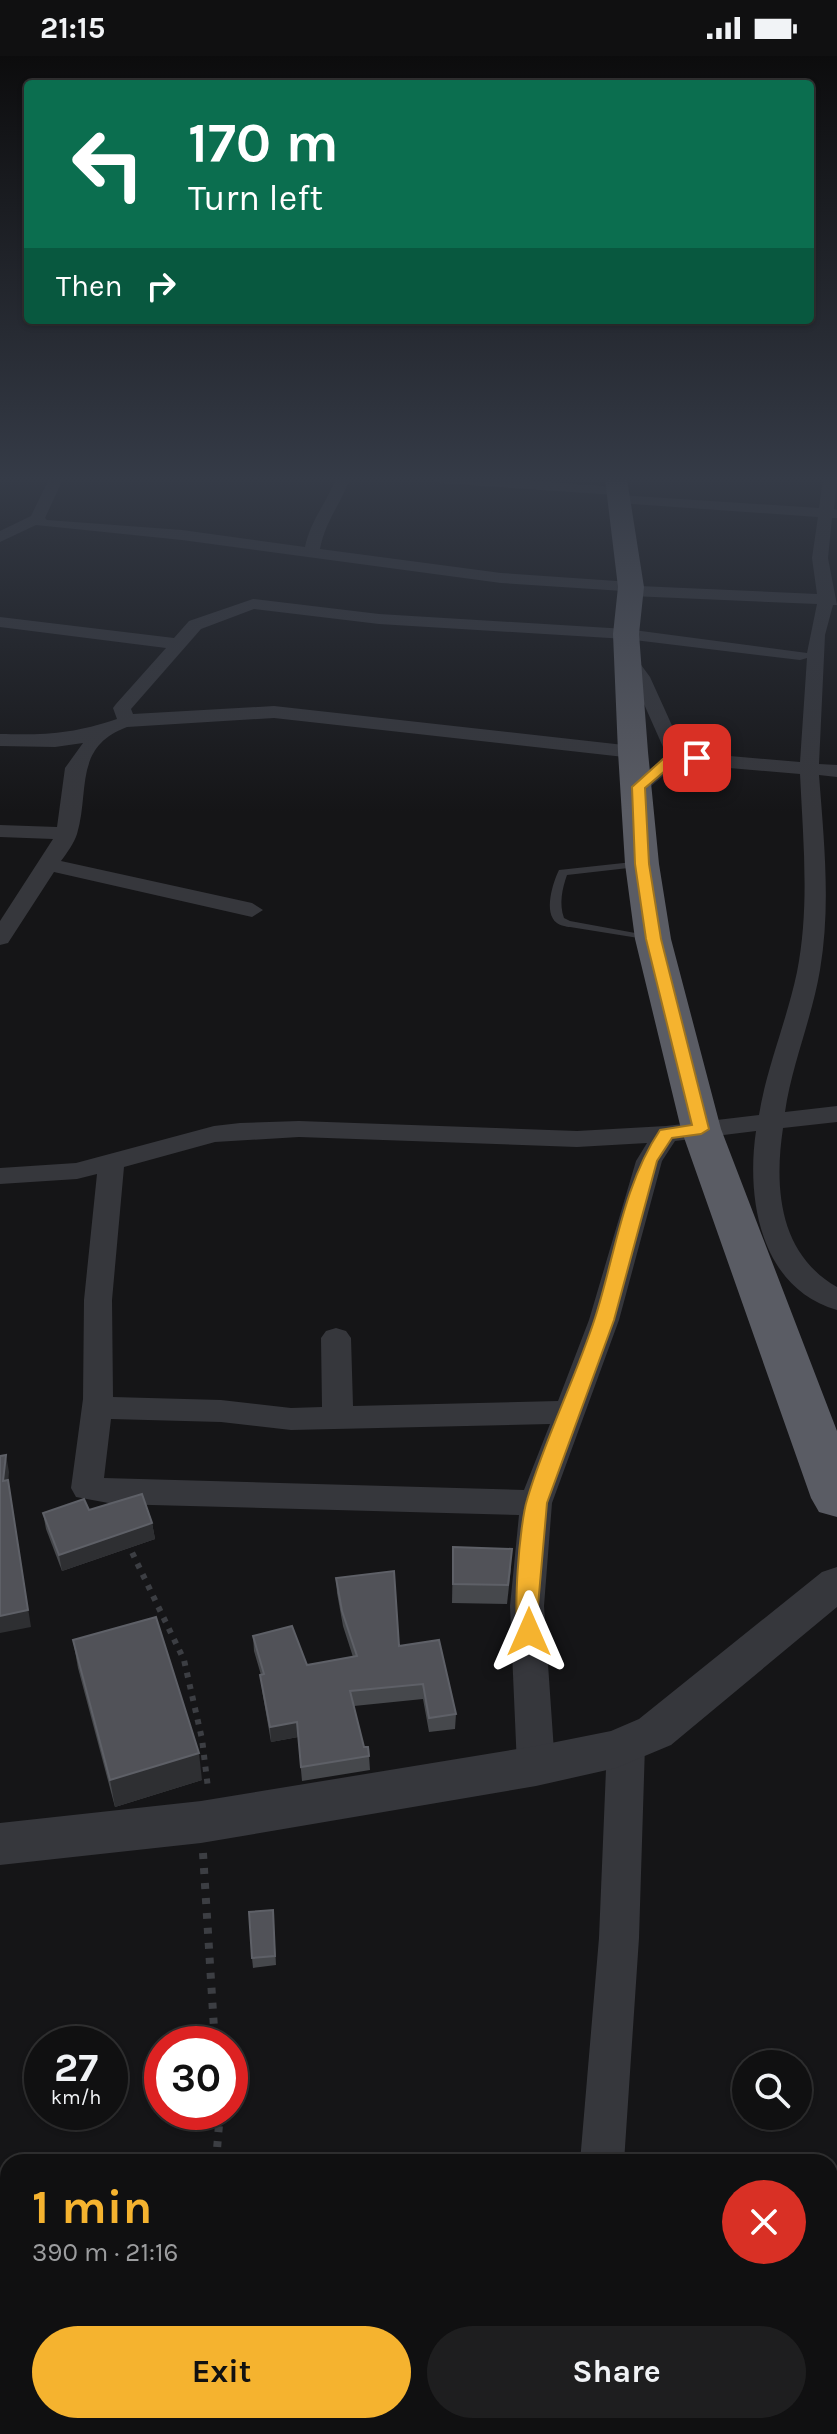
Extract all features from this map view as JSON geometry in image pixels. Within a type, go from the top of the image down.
[{"type":"highway","points":[[631,590],[627,646],[642,864],[684,1131],[837,1498]]},
{"type":"street","points":[[651,590],[832,599],[817,635],[800,655],[793,677],[813,693]]},
{"type":"street","points":[[131,721],[124,716],[122,708],[195,625],[253,604],[627,646],[800,655]]},
{"type":"street","points":[[0,622],[178,644]]},
{"type":"street","points":[[817,635],[809,767],[826,886],[808,974],[776,1087],[765,1181],[768,1211],[775,1233],[792,1265],[811,1285],[837,1300]]},
{"type":"street","points":[[627,646],[677,758]]},
{"type":"street","points":[[0,740],[55,741],[99,732],[131,721],[274,712],[636,769],[662,766],[677,758],[837,771]]},
{"type":"street","points":[[0,938],[67,833],[75,768],[99,732]]},
{"type":"street","points":[[0,831],[67,833]]},
{"type":"street","points":[[49,865],[252,910]]},
{"type":"street","points":[[0,1176],[53,1174],[111,1164],[214,1134],[263,1130],[577,1139],[837,1114]]},
{"type":"street","points":[[536,1766],[527,1606],[536,1503],[604,1320],[649,1161],[684,1131]]},
{"type":"street","points":[[111,1164],[98,1300],[96,1408],[86,1485],[89,1489],[536,1503]]},
{"type":"street","points":[[336,1338],[338,1419]]},
{"type":"street","points":[[96,1408],[221,1411],[291,1419],[570,1412]]},
{"type":"street","points":[[0,1844],[201,1822],[536,1766],[626,1745],[655,1732],[837,1583]]},
{"type":"street","points":[[603,2154],[620,1922],[626,1745]]},
{"type":"lane","points":[[642,864],[563,872],[559,880],[557,915],[561,921],[570,924],[653,939]]},
{"type":"path","points":[[99,1490],[184,1660],[209,1783],[201,1822],[214,2026]]},
{"type":"path","points":[[217,2154],[219,2130]]},
{"type":"building","points":[[6,1455],[3,1481],[8,1480],[28,1610],[0,1616],[0,1456]]},
{"type":"building","points":[[142,1494],[152,1523],[59,1555],[43,1513],[84,1499],[89,1510]]},
{"type":"building","points":[[453,1547],[512,1549],[508,1585],[453,1584]]},
{"type":"building","points":[[394,1571],[399,1646],[439,1640],[456,1714],[429,1718],[423,1684],[350,1691],[369,1756],[301,1767],[297,1722],[270,1727],[260,1675],[264,1674],[253,1636],[292,1626],[307,1665],[357,1656],[342,1611],[336,1578]]},
{"type":"building","points":[[156,1617],[199,1753],[110,1780],[73,1640]]},
{"type":"building","points":[[273,1910],[275,1956],[252,1958],[249,1912]]},
{"type":"route","points":[[529,1632],[527,1606],[536,1503],[604,1320],[649,1161],[666,1134],[701,1129],[653,939],[642,864],[638,787],[668,762],[677,758],[697,758]]}]
